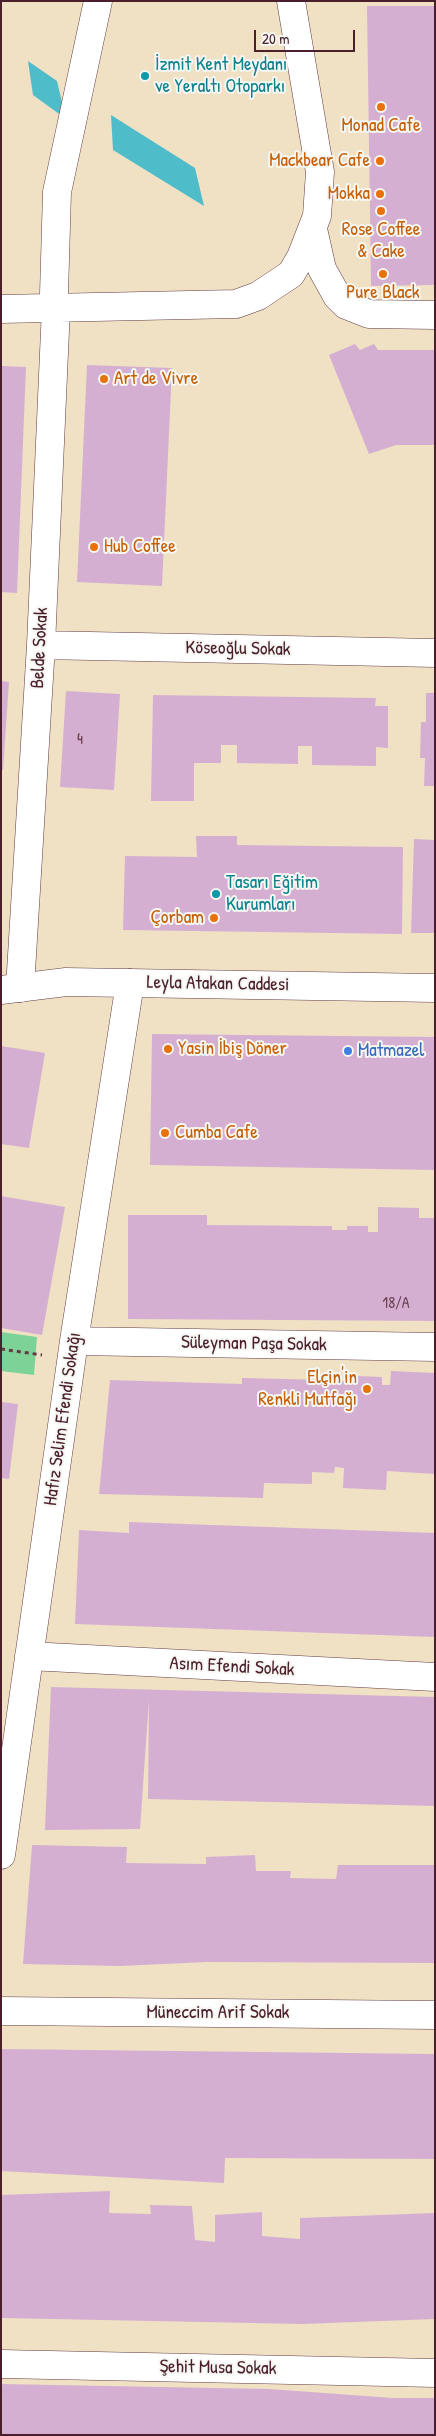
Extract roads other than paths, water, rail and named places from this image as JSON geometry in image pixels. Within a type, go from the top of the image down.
[{"type":"street","name":"Belde Sokak","points":[[11,983],[41,645],[56,308],[54,294],[57,192],[98,1]]},
{"type":"street","points":[[1,309],[236,304],[274,288],[291,274],[301,258],[313,229],[319,198],[320,172],[291,1]]},
{"type":"street","points":[[313,229],[322,269],[337,296],[346,304],[369,314],[435,315]]},
{"type":"street","name":"Köseoğlu Sokak","points":[[41,645],[435,653]]},
{"type":"street","name":"Leyla Atakan Caddesi","points":[[11,983],[66,982],[435,988]]},
{"type":"street","name":"Hafız Selim Efendi Sokağı","points":[[1,1855],[74,1341],[130,983]]},
{"type":"street","name":"Süleyman Paşa Sokak","points":[[74,1341],[435,1347]]},
{"type":"street","name":"Asım Efendi Sokak","points":[[30,1656],[435,1677]]},
{"type":"street","name":"Müneccim Arif Sokak","points":[[1,2012],[435,2015]]},
{"type":"street","name":"Şehit Musa Sokak","points":[[1,2364],[435,2373]]},
{"type":"water","points":[[28,61],[57,81],[66,119],[33,95]]},
{"type":"water","points":[[111,115],[195,168],[204,206],[113,150]]},
{"type":"place","name":"İzmit Kent Meydanı ve Yeraltı Otoparkı","points":[[145,76]]},
{"type":"place","name":"Monad Cafe","points":[[381,107]]},
{"type":"place","name":"Mackbear Cafe","points":[[380,161]]},
{"type":"place","name":"Mokka","points":[[380,194]]},
{"type":"place","name":"Rose Coffee & Cake","points":[[381,211]]},
{"type":"place","name":"Pure Black","points":[[383,274]]},
{"type":"place","name":"Art de Vivre","points":[[104,379]]},
{"type":"place","name":"Hub Coffee","points":[[94,547]]},
{"type":"place","name":"Tasarı Eğitim Kurumları","points":[[216,894]]},
{"type":"place","name":"Çorbam","points":[[214,918]]},
{"type":"place","name":"Yasin İbiş Döner","points":[[168,1049]]},
{"type":"place","name":"Matmazel","points":[[348,1051]]},
{"type":"place","name":"Cumba Cafe","points":[[165,1133]]},
{"type":"place","name":"Elçin'in Renkli Mutfağı","points":[[367,1389]]}]
